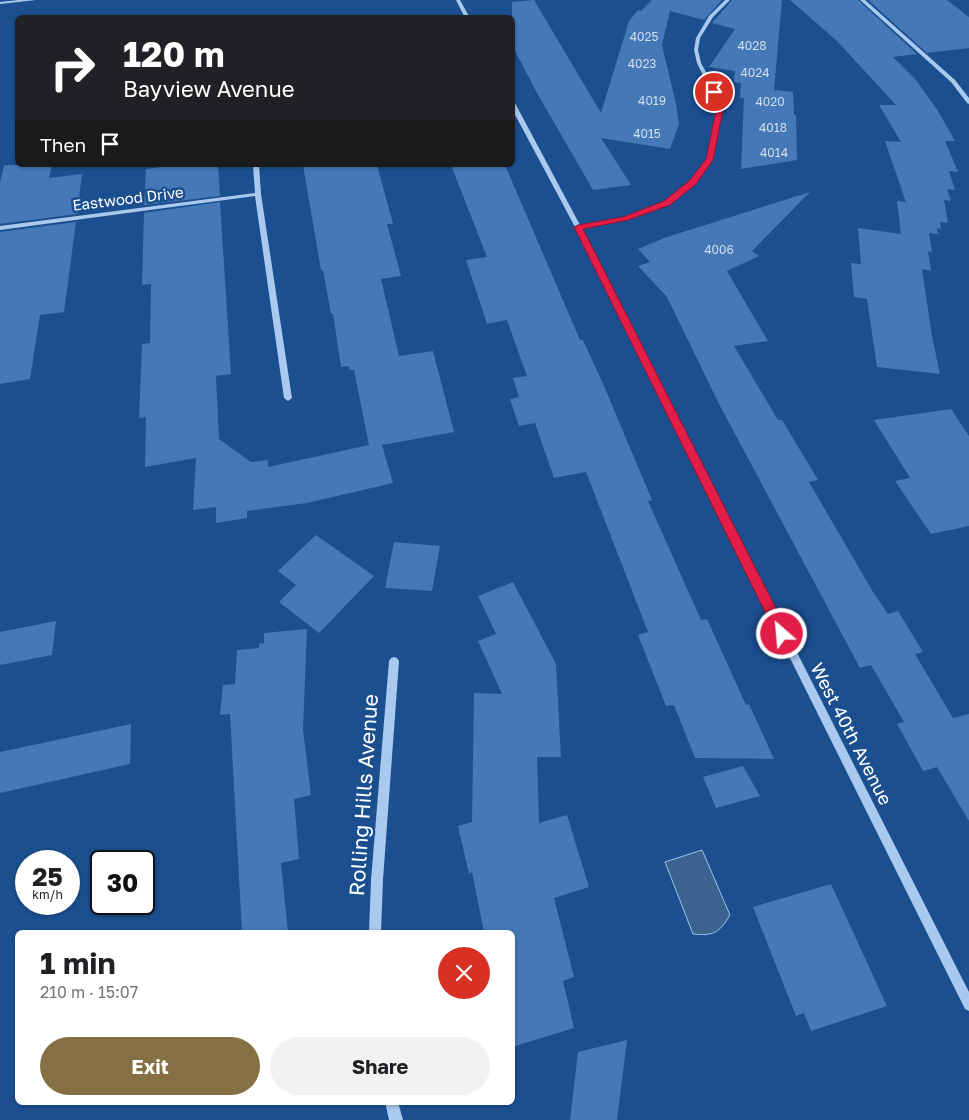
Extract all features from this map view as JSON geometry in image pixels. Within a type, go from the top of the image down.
[{"type":"street","points":[[0,3],[34,0]]},
{"type":"street","points":[[458,0],[466,15]]},
{"type":"street","points":[[578,227],[625,219],[667,203],[693,182],[709,160],[719,110],[714,92],[699,63],[696,50],[698,38],[711,16],[728,0]]},
{"type":"street","points":[[862,0],[953,81],[969,102]]},
{"type":"street","name":"West 40th Avenue","points":[[515,109],[578,227],[969,1005]]},
{"type":"street","points":[[256,167],[258,194],[288,398]]},
{"type":"street","name":"Eastwood Drive","points":[[0,228],[258,194]]},
{"type":"street","name":"Rolling Hills Avenue","points":[[375,930],[377,880],[394,661]]},
{"type":"street","points":[[392,1105],[396,1120]]},
{"type":"water","points":[[702,850],[730,915],[723,926],[715,932],[711,934],[693,934],[665,862]]},
{"type":"building","points":[[534,0],[601,113],[629,21],[638,10],[641,11],[652,0],[722,0],[704,20],[670,11],[662,45],[679,124],[670,149],[601,138],[631,185],[593,190],[515,51],[515,15],[512,15],[512,2]]},
{"type":"building","points":[[732,0],[782,0],[774,90],[793,92],[794,115],[796,115],[797,160],[741,169],[744,98],[740,98],[741,83],[734,82],[735,71],[709,67],[735,29],[712,23]]},
{"type":"building","points":[[790,0],[858,0],[917,54],[893,57],[916,80],[938,111],[955,141],[945,141],[958,172],[949,171],[955,190],[947,189],[951,201],[944,200],[948,223],[940,222],[941,229],[937,228],[938,234],[929,233],[932,252],[928,251],[931,271],[922,269],[940,374],[877,367],[867,299],[854,297],[851,263],[861,264],[858,228],[901,234],[897,201],[906,202],[885,141],[901,142],[879,105],[896,105],[837,41]]},
{"type":"building","points":[[868,0],[947,0],[969,17],[969,48],[927,53]]},
{"type":"building","points":[[4,165],[15,165],[15,167],[52,167],[49,178],[82,174],[77,214],[0,224],[0,183]]},
{"type":"building","points":[[160,167],[218,167],[220,196],[144,205],[146,169]]},
{"type":"building","points":[[303,167],[378,167],[393,224],[387,224],[401,276],[381,279],[399,356],[433,351],[454,432],[382,445],[393,483],[307,503],[247,511],[247,518],[216,523],[216,507],[193,510],[196,458],[145,467],[146,417],[139,418],[142,344],[150,343],[151,284],[142,285],[144,213],[220,202],[231,374],[216,376],[219,439],[251,462],[268,460],[268,467],[369,445],[354,370],[350,370],[349,366],[341,367],[333,314],[331,314],[323,270],[321,270]]},
{"type":"building","points":[[452,167],[506,167],[580,340],[583,340],[604,386],[652,500],[648,501],[701,620],[707,619],[746,705],[749,704],[774,759],[695,758],[674,705],[666,706],[638,635],[648,632],[586,472],[554,478],[535,423],[519,426],[510,399],[519,397],[513,378],[527,376],[507,320],[487,324],[466,260],[487,257]]},
{"type":"building","points":[[810,192],[752,251],[759,256],[727,271],[768,341],[734,346],[778,420],[782,420],[818,480],[809,482],[873,592],[888,614],[898,611],[923,652],[915,654],[953,718],[969,714],[969,821],[937,767],[923,771],[897,724],[904,722],[871,665],[860,668],[719,404],[667,297],[638,266],[650,262],[638,249],[667,237]]},
{"type":"building","points":[[76,222],[64,312],[40,315],[30,379],[0,384],[0,232]]},
{"type":"building","points":[[951,409],[969,436],[969,526],[931,534],[895,481],[910,478],[874,420]]},
{"type":"building","points":[[316,535],[374,576],[319,633],[279,602],[296,585],[278,571]]},
{"type":"building","points":[[394,542],[440,546],[432,591],[385,588]]},
{"type":"building","points":[[513,582],[556,664],[561,757],[537,757],[539,823],[567,815],[589,887],[554,898],[574,977],[563,981],[574,1028],[515,1046],[515,930],[484,930],[472,872],[469,874],[458,826],[472,822],[474,693],[502,694],[478,641],[496,634],[478,596]]},
{"type":"building","points":[[56,621],[52,655],[0,665],[0,632]]},
{"type":"building","points":[[307,629],[303,729],[311,795],[294,799],[299,859],[281,863],[288,930],[242,930],[230,714],[220,715],[223,685],[235,684],[237,650],[259,648],[259,644],[264,643],[264,633]]},
{"type":"building","points":[[131,724],[130,764],[0,793],[0,752]]},
{"type":"building","points":[[743,766],[760,796],[716,808],[703,777]]},
{"type":"building","points":[[831,884],[887,1006],[811,1031],[804,1013],[796,1016],[753,907]]},
{"type":"building","points":[[627,1040],[617,1120],[570,1120],[578,1052]]},
{"type":"route","points":[[714,92],[719,110],[709,160],[693,182],[667,203],[625,219],[578,227],[782,634]]}]
